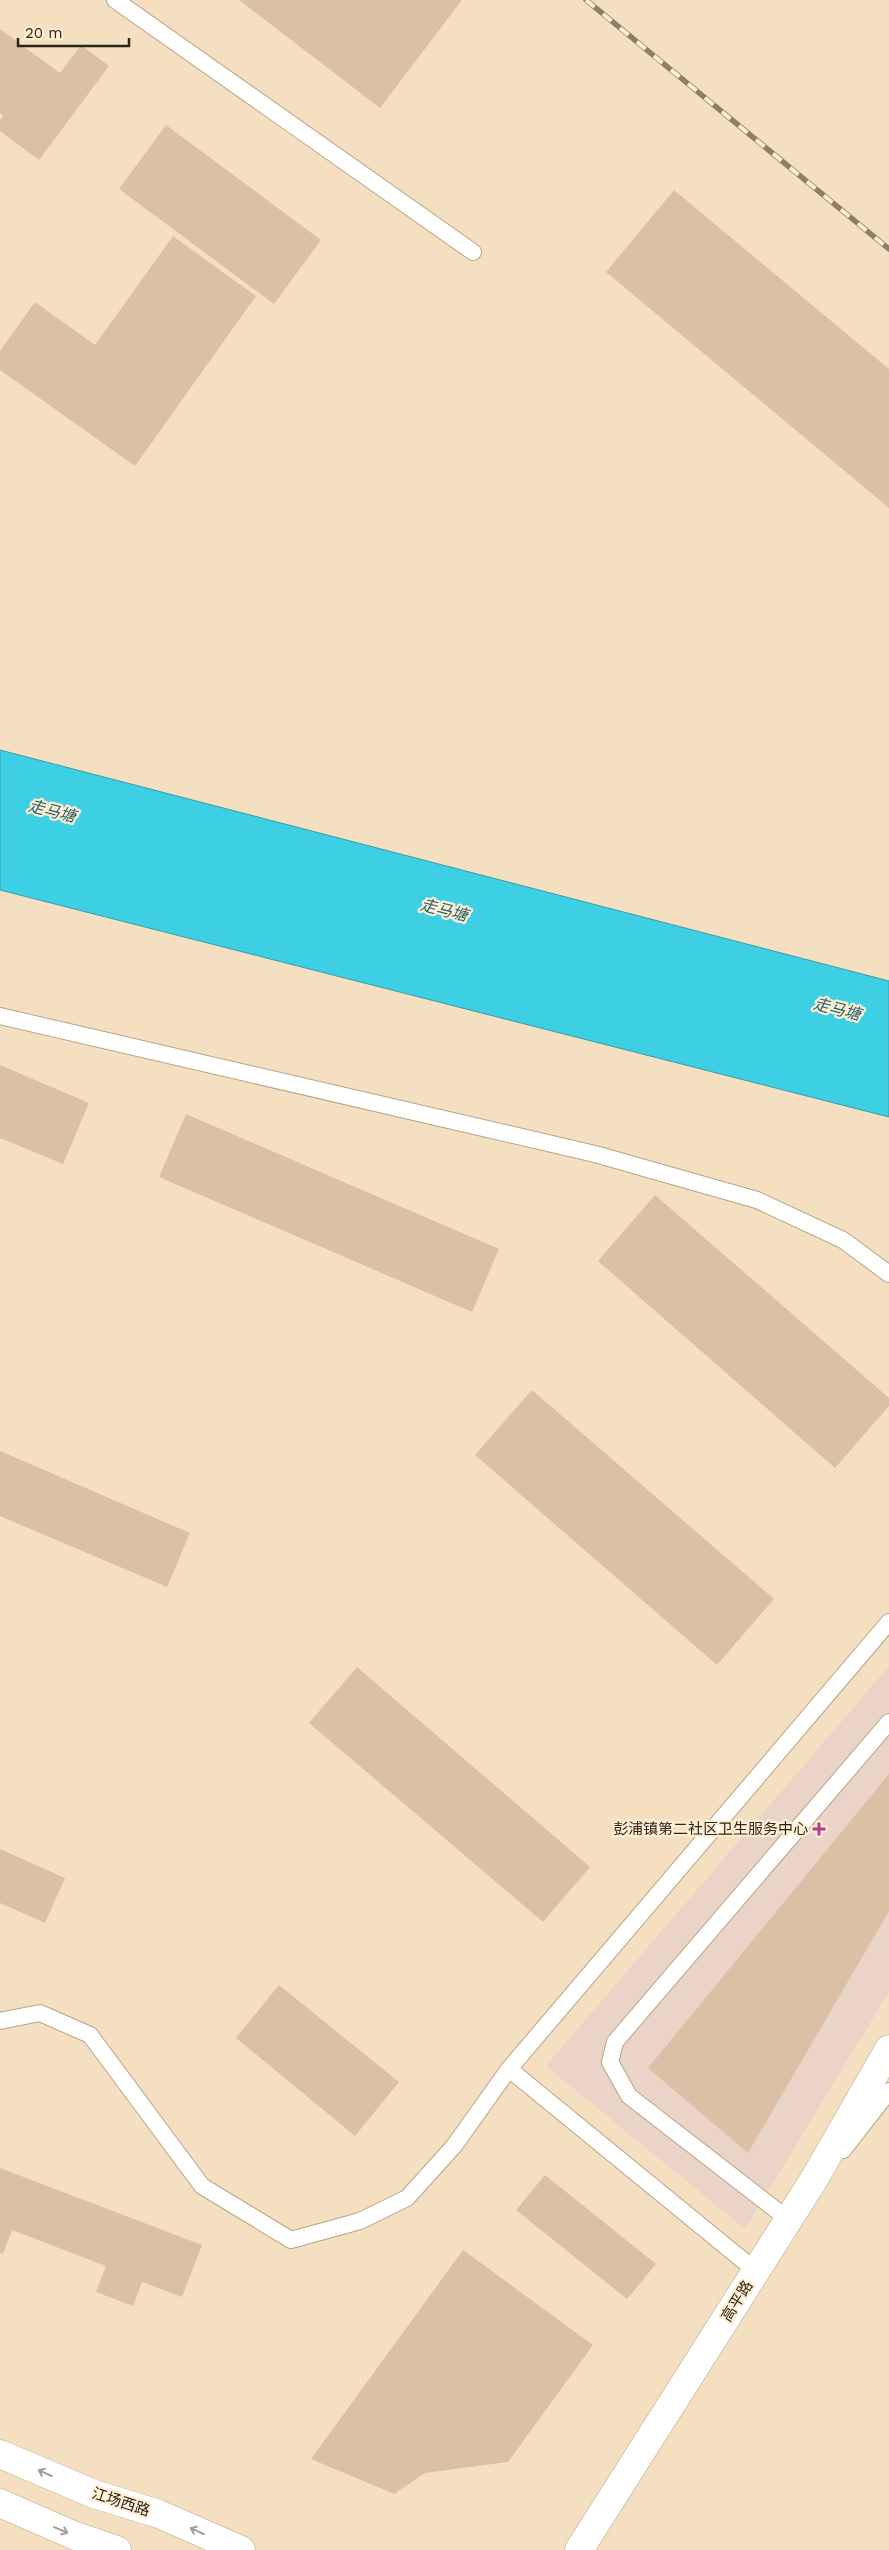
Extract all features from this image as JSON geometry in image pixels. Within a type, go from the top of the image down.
[{"type":"street","name":"高平路","points":[[579,2550],[788,2220],[889,2048]]},
{"type":"street","name":"江场西路","points":[[0,2454],[94,2494],[159,2514],[241,2550]]},
{"type":"street","points":[[0,2503],[73,2535],[117,2550]]},
{"type":"lane","points":[[115,0],[473,252]]},
{"type":"lane","points":[[0,1016],[595,1154],[757,1200],[843,1240],[889,1274]]},
{"type":"lane","points":[[0,2021],[40,2013],[90,2035],[202,2186],[291,2240],[360,2221],[408,2198],[454,2146],[508,2069],[889,1622]]},
{"type":"lane","points":[[889,1722],[615,2042],[610,2062],[629,2096],[788,2220],[889,2091]]},
{"type":"lane","points":[[508,2069],[756,2271]]},
{"type":"shaded area","name":"彭浦镇第二社区卫生服务中心","points":[[889,1666],[889,1992],[745,2229],[546,2066]]},
{"type":"water","name":"走马塘","points":[[0,750],[889,981],[889,1117],[0,890]]},
{"type":"building","points":[[239,0],[462,0],[380,108]]},
{"type":"building","points":[[0,29],[60,73],[81,45],[109,66],[39,160],[0,131],[0,120],[3,116],[0,113]]},
{"type":"building","points":[[166,125],[321,240],[274,304],[119,189]]},
{"type":"building","points":[[674,190],[889,369],[889,508],[606,272]]},
{"type":"building","points":[[173,236],[256,296],[135,466],[0,370],[0,351],[35,302],[95,345]]},
{"type":"building","points":[[0,1065],[89,1103],[63,1164],[0,1138]]},
{"type":"building","points":[[186,1114],[499,1249],[472,1312],[159,1177]]},
{"type":"building","points":[[655,1195],[889,1398],[889,1406],[835,1468],[598,1261]]},
{"type":"building","points":[[532,1390],[774,1599],[717,1665],[475,1455]]},
{"type":"building","points":[[0,1451],[190,1533],[167,1587],[0,1516]]},
{"type":"building","points":[[357,1667],[590,1867],[543,1922],[309,1723]]},
{"type":"building","points":[[889,1774],[889,1911],[748,2153],[648,2068]]},
{"type":"building","points":[[0,1849],[65,1878],[45,1923],[0,1903]]},
{"type":"building","points":[[279,1985],[399,2082],[355,2136],[236,2038]]},
{"type":"building","points":[[0,2168],[202,2245],[182,2297],[142,2282],[133,2306],[96,2292],[106,2266],[12,2230],[3,2254],[0,2253]]},
{"type":"building","points":[[545,2175],[656,2264],[627,2299],[516,2210]]},
{"type":"building","points":[[463,2250],[593,2345],[508,2462],[425,2473],[394,2494],[311,2459]]},
{"type":"railway","points":[[586,0],[889,249]]},
{"type":"place","name":"彭浦镇第二社区卫生服务中心","points":[[819,1829]]}]
